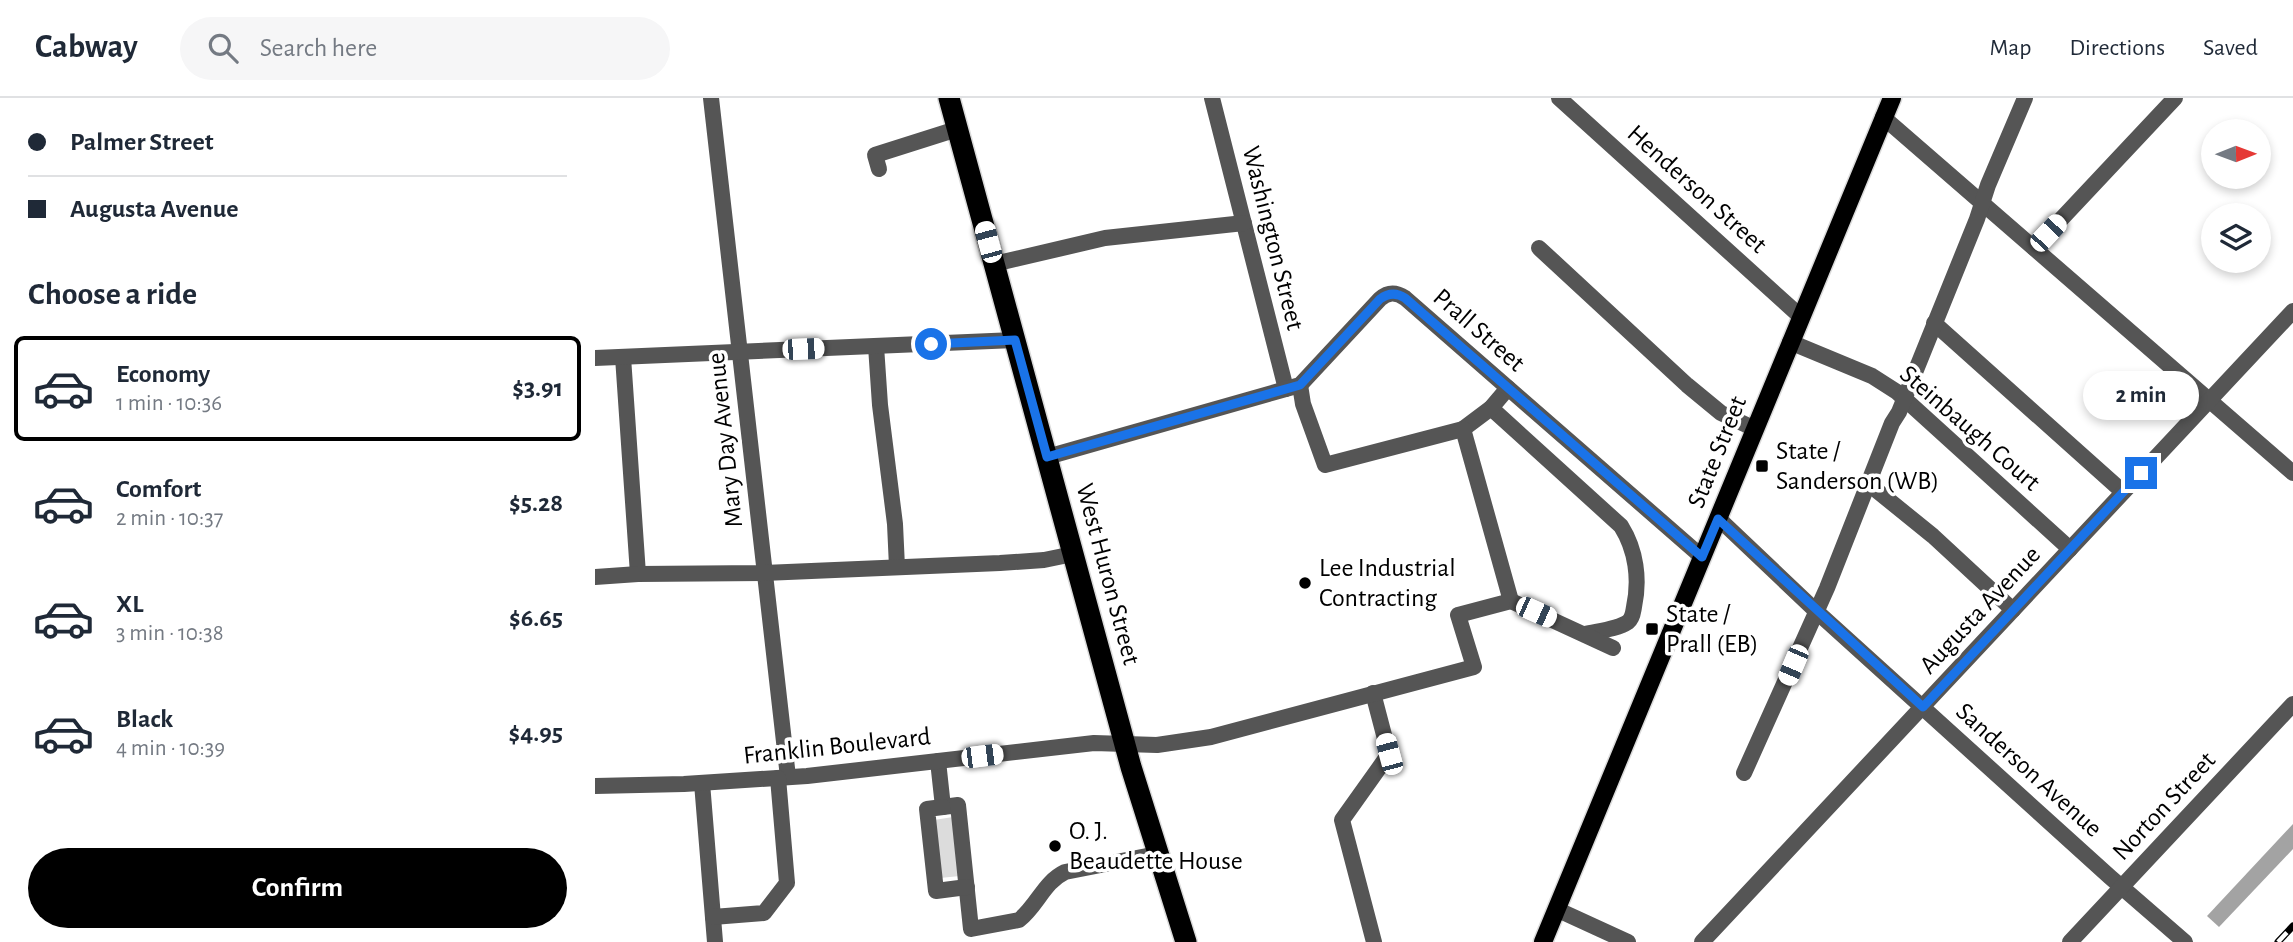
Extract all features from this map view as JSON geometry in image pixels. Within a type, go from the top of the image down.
[{"type":"highway","name":"West Huron Street","points":[[949,98],[1125,744],[1186,942]]},
{"type":"main road","name":"State Street","points":[[1543,942],[1892,98]]},
{"type":"street","name":"Mary Day Avenue","points":[[711,98],[764,573],[783,778],[787,883],[764,913],[713,917]]},
{"type":"street","name":"Washington Street","points":[[1212,98],[1244,223],[1293,387],[1308,413],[1325,465],[1463,429]]},
{"type":"street","name":"Henderson Street","points":[[1559,98],[1801,317]]},
{"type":"street","points":[[1744,773],[1777,704],[1870,485],[1876,463],[2025,98]]},
{"type":"street","points":[[2034,248],[2175,98]]},
{"type":"street","points":[[1883,117],[2293,472]]},
{"type":"street","points":[[880,169],[875,155],[957,129]]},
{"type":"street","points":[[995,264],[1105,238],[1244,223]]},
{"type":"street","points":[[1539,248],[1687,385],[1721,413],[1755,429]]},
{"type":"street","name":"Prall Street","points":[[1293,387],[1380,299],[1395,293],[1405,298],[1702,557]]},
{"type":"street","name":"Augusta Avenue","points":[[1702,942],[2293,311]]},
{"type":"street","points":[[1934,323],[2123,492]]},
{"type":"street","points":[[595,358],[1015,340]]},
{"type":"street","name":"Steinbaugh Court","points":[[1790,342],[1872,376],[1904,398],[2070,549]]},
{"type":"street","points":[[876,346],[897,567]]},
{"type":"street","points":[[623,357],[638,573]]},
{"type":"street","points":[[1047,457],[1293,387]]},
{"type":"street","points":[[1508,388],[1490,408],[1463,429],[1511,601],[1613,648]]},
{"type":"street","points":[[1490,408],[1621,526],[1629,539],[1638,577],[1632,619],[1585,634]]},
{"type":"street","points":[[1587,496],[1606,474]]},
{"type":"street","points":[[1870,485],[1933,536],[2013,610]]},
{"type":"street","name":"Sanderson Avenue","points":[[1718,519],[1816,611],[2185,942]]},
{"type":"street","points":[[595,577],[638,573],[764,573],[1044,560],[1073,554]]},
{"type":"street","name":"Franklin Boulevard","points":[[595,786],[783,778],[1094,743],[1157,745],[1212,737],[1474,667],[1458,615],[1511,601]]},
{"type":"street","points":[[1373,694],[1389,754],[1342,820],[1374,942]]},
{"type":"street","name":"Norton Street","points":[[2070,942],[2293,704]]},
{"type":"street","points":[[938,761],[943,807]]},
{"type":"street","points":[[702,783],[715,942]]},
{"type":"street","points":[[967,887],[936,891],[927,809],[958,805],[967,887],[971,929],[1009,923],[1025,915],[1052,879],[1065,872],[1157,854]]},
{"type":"street","points":[[1556,909],[1603,937],[1628,942]]},
{"type":"shaded area","points":[[953,817],[960,876],[940,878],[934,820]]},
{"type":"shaded area","points":[[2293,824],[2293,849],[2219,927],[2207,916]]},
{"type":"railway","points":[[2278,942],[2293,926]]},
{"type":"place","name":"State / Sanderson (WB)","points":[[1762,466]]},
{"type":"place","name":"Lee Industrial Contracting","points":[[1305,583]]},
{"type":"place","name":"State / Prall (EB)","points":[[1652,629]]},
{"type":"place","name":"O. J. Beaudette House","points":[[1055,846]]},
{"type":"route","points":[[931,344],[1015,340],[1047,457],[1300,385],[1380,299],[1387,294],[1398,294],[1702,557],[1718,519],[1923,707],[2141,473]]}]
